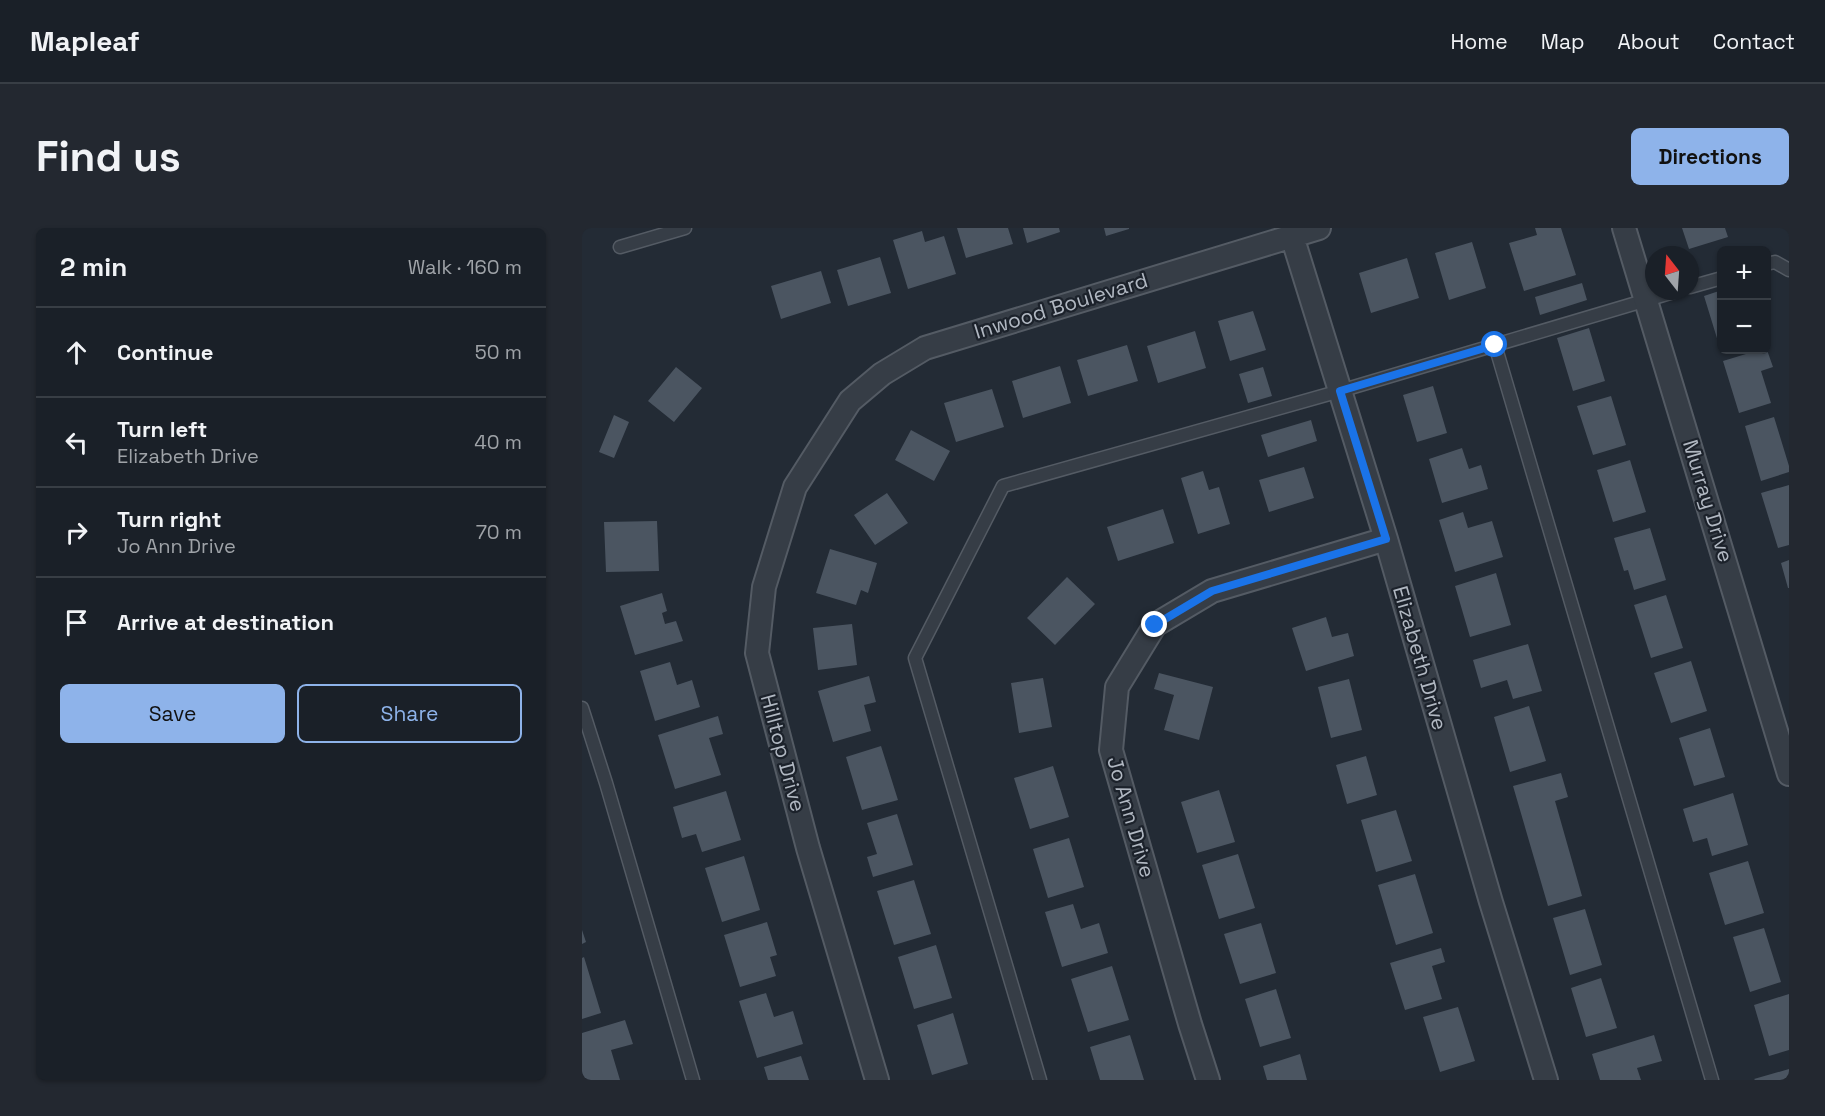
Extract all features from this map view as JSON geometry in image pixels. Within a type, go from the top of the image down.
[{"type":"street","name":"Inwood Boulevard","points":[[830,431],[850,400],[882,374],[925,348],[1320,228]]},
{"type":"street","name":"Murray Drive","points":[[1624,228],[1645,297]]},
{"type":"street","name":"Elizabeth Drive","points":[[1292,236],[1386,539],[1491,902],[1546,1080]]},
{"type":"street","name":"Murray Drive","points":[[1646,300],[1789,774]]},
{"type":"street","name":"Hilltop Drive","points":[[830,431],[795,487],[764,587],[757,653],[808,848],[877,1080]]},
{"type":"street","name":"Jo Ann Drive","points":[[1208,1080],[1111,750],[1117,687],[1155,625],[1212,591],[1386,539]]},
{"type":"lane","points":[[620,247],[685,228]]},
{"type":"lane","points":[[1771,263],[1775,262],[1789,270]]},
{"type":"lane","points":[[1699,284],[1717,279]]},
{"type":"lane","points":[[1040,1080],[915,658],[1003,486],[1340,391],[1646,300]]},
{"type":"lane","points":[[1495,345],[1712,1080]]},
{"type":"lane","points":[[582,708],[693,1080]]},
{"type":"building","points":[[957,228],[1008,228],[1013,244],[966,258]]},
{"type":"building","points":[[1023,228],[1059,228],[1060,232],[1027,243]]},
{"type":"building","points":[[1104,228],[1129,228],[1129,229],[1106,236]]},
{"type":"building","points":[[1535,228],[1561,228],[1576,275],[1524,291],[1509,243],[1537,235]]},
{"type":"building","points":[[1682,228],[1725,228],[1728,237],[1699,246],[1688,246]]},
{"type":"building","points":[[922,231],[925,242],[944,236],[956,274],[908,289],[893,240]]},
{"type":"building","points":[[1472,242],[1486,288],[1449,300],[1435,253]]},
{"type":"building","points":[[880,257],[891,293],[848,306],[837,270]]},
{"type":"building","points":[[1407,258],[1419,298],[1371,313],[1359,273]]},
{"type":"building","points":[[821,271],[831,303],[781,319],[771,286]]},
{"type":"building","points":[[1582,283],[1587,300],[1540,315],[1535,297]]},
{"type":"building","points":[[1717,292],[1717,338],[1704,296]]},
{"type":"building","points":[[1253,311],[1266,350],[1230,361],[1218,321]]},
{"type":"building","points":[[1589,328],[1605,381],[1573,391],[1557,338]]},
{"type":"building","points":[[1195,331],[1206,368],[1158,383],[1147,346]]},
{"type":"building","points":[[1127,345],[1138,381],[1088,396],[1077,360]]},
{"type":"building","points":[[1746,354],[1768,354],[1773,367],[1761,371],[1771,403],[1739,413],[1723,361]]},
{"type":"building","points":[[1060,366],[1071,403],[1023,418],[1012,381]]},
{"type":"building","points":[[676,367],[702,388],[674,422],[648,401]]},
{"type":"building","points":[[1263,367],[1272,396],[1248,403],[1239,374]]},
{"type":"building","points":[[1433,386],[1447,433],[1417,442],[1403,395]]},
{"type":"building","points":[[992,389],[1004,427],[956,442],[944,403]]},
{"type":"building","points":[[1611,396],[1626,445],[1593,455],[1577,406]]},
{"type":"building","points":[[614,415],[629,422],[614,458],[599,452]]},
{"type":"building","points":[[1774,417],[1789,472],[1761,481],[1745,426]]},
{"type":"building","points":[[1311,420],[1317,441],[1268,457],[1261,435]]},
{"type":"building","points":[[911,430],[950,451],[934,481],[895,460]]},
{"type":"building","points":[[1462,448],[1469,469],[1481,465],[1488,489],[1442,503],[1429,459]]},
{"type":"building","points":[[1630,460],[1646,512],[1613,522],[1597,470]]},
{"type":"building","points":[[1304,467],[1314,498],[1269,512],[1259,480]]},
{"type":"building","points":[[1203,471],[1209,490],[1219,487],[1230,524],[1198,534],[1181,478]]},
{"type":"building","points":[[1789,485],[1789,545],[1778,548],[1761,493]]},
{"type":"building","points":[[887,493],[908,523],[875,545],[854,515]]},
{"type":"building","points":[[1163,509],[1174,543],[1118,561],[1107,527]]},
{"type":"building","points":[[1463,512],[1468,528],[1492,521],[1503,557],[1455,572],[1439,520]]},
{"type":"building","points":[[657,521],[659,571],[606,572],[604,522]]},
{"type":"building","points":[[1650,528],[1666,580],[1634,590],[1628,570],[1624,571],[1614,538]]},
{"type":"building","points":[[830,549],[877,563],[868,593],[861,590],[856,605],[816,593]]},
{"type":"building","points":[[1789,560],[1789,588],[1788,588],[1781,563]]},
{"type":"building","points":[[1496,573],[1511,625],[1470,637],[1455,586]]},
{"type":"building","points":[[1067,577],[1095,604],[1055,645],[1027,618]]},
{"type":"building","points":[[662,593],[667,611],[662,613],[665,624],[676,621],[683,641],[635,655],[620,606]]},
{"type":"building","points":[[1666,595],[1683,648],[1651,658],[1634,605]]},
{"type":"building","points":[[1326,617],[1332,637],[1348,633],[1354,656],[1306,671],[1292,628]]},
{"type":"building","points":[[852,624],[857,665],[818,670],[813,628]]},
{"type":"building","points":[[1528,644],[1542,691],[1513,699],[1507,680],[1481,688],[1473,660]]},
{"type":"building","points":[[1691,661],[1707,711],[1671,723],[1654,673]]},
{"type":"building","points":[[670,662],[677,685],[692,680],[700,707],[655,721],[640,671]]},
{"type":"building","points":[[1159,673],[1213,687],[1199,740],[1164,730],[1174,695],[1154,689]]},
{"type":"building","points":[[869,676],[876,702],[864,705],[871,731],[833,742],[818,691]]},
{"type":"building","points":[[1043,678],[1052,727],[1019,733],[1011,683]]},
{"type":"building","points":[[1349,679],[1362,730],[1331,738],[1318,687]]},
{"type":"building","points":[[1529,706],[1546,761],[1510,772],[1494,717]]},
{"type":"building","points":[[718,716],[723,734],[709,738],[721,775],[675,789],[658,735]]},
{"type":"building","points":[[1710,728],[1725,777],[1694,786],[1679,738]]},
{"type":"building","points":[[881,746],[898,800],[862,810],[846,757]]},
{"type":"building","points":[[1366,756],[1377,795],[1347,804],[1336,765]]},
{"type":"building","points":[[1053,766],[1069,817],[1030,829],[1014,778]]},
{"type":"building","points":[[1561,773],[1568,797],[1555,801],[1582,896],[1548,906],[1513,786]]},
{"type":"building","points":[[1219,790],[1235,842],[1197,853],[1181,802]]},
{"type":"building","points":[[726,791],[741,840],[702,852],[696,834],[682,838],[673,807]]},
{"type":"building","points":[[1733,793],[1748,845],[1712,856],[1707,838],[1693,842],[1683,809]]},
{"type":"building","points":[[1396,810],[1412,861],[1376,872],[1361,820]]},
{"type":"building","points":[[897,814],[913,865],[873,877],[867,857],[877,854],[867,823]]},
{"type":"building","points":[[1069,838],[1084,887],[1048,898],[1033,849]]},
{"type":"building","points":[[1238,854],[1255,908],[1219,919],[1202,865]]},
{"type":"building","points":[[744,856],[760,910],[722,922],[705,868]]},
{"type":"building","points":[[1748,861],[1764,913],[1725,925],[1709,873]]},
{"type":"building","points":[[1415,874],[1433,933],[1396,945],[1378,885]]},
{"type":"building","points":[[914,880],[931,934],[894,945],[877,891]]},
{"type":"building","points":[[1073,904],[1081,929],[1099,923],[1108,953],[1062,967],[1045,912]]},
{"type":"building","points":[[1585,909],[1602,965],[1570,975],[1553,918]]},
{"type":"building","points":[[767,922],[777,955],[770,957],[776,976],[740,987],[724,935]]},
{"type":"building","points":[[1261,923],[1276,973],[1240,984],[1224,934]]},
{"type":"building","points":[[1764,928],[1781,982],[1750,992],[1733,937]]},
{"type":"building","points":[[582,930],[586,942],[582,944]]},
{"type":"building","points":[[936,945],[952,998],[914,1009],[898,957]]},
{"type":"building","points":[[1441,948],[1445,962],[1432,966],[1442,999],[1405,1010],[1390,963]]},
{"type":"building","points":[[584,957],[601,1013],[582,1019],[582,958]]},
{"type":"building","points":[[1112,966],[1129,1020],[1088,1032],[1071,979]]},
{"type":"building","points":[[1601,978],[1617,1028],[1586,1037],[1571,988]]},
{"type":"building","points":[[1276,989],[1291,1038],[1260,1047],[1245,999]]},
{"type":"building","points":[[766,993],[774,1017],[793,1011],[803,1044],[757,1058],[739,1001]]},
{"type":"building","points":[[1789,994],[1789,1050],[1769,1056],[1754,1005]]},
{"type":"building","points":[[1458,1007],[1475,1061],[1440,1072],[1423,1017]]},
{"type":"building","points":[[953,1013],[968,1064],[932,1075],[917,1025]]},
{"type":"building","points":[[625,1020],[633,1044],[611,1050],[620,1080],[584,1080],[582,1033]]},
{"type":"building","points":[[1130,1035],[1144,1080],[1100,1080],[1090,1047]]},
{"type":"building","points":[[1654,1035],[1662,1061],[1637,1068],[1641,1080],[1600,1080],[1592,1054]]},
{"type":"building","points":[[1300,1054],[1307,1080],[1267,1080],[1263,1066]]},
{"type":"building","points":[[801,1056],[809,1080],[768,1080],[764,1067]]},
{"type":"building","points":[[1789,1069],[1789,1080],[1754,1079]]},
{"type":"route","points":[[1155,625],[1212,591],[1386,539],[1340,391],[1495,345]]}]
